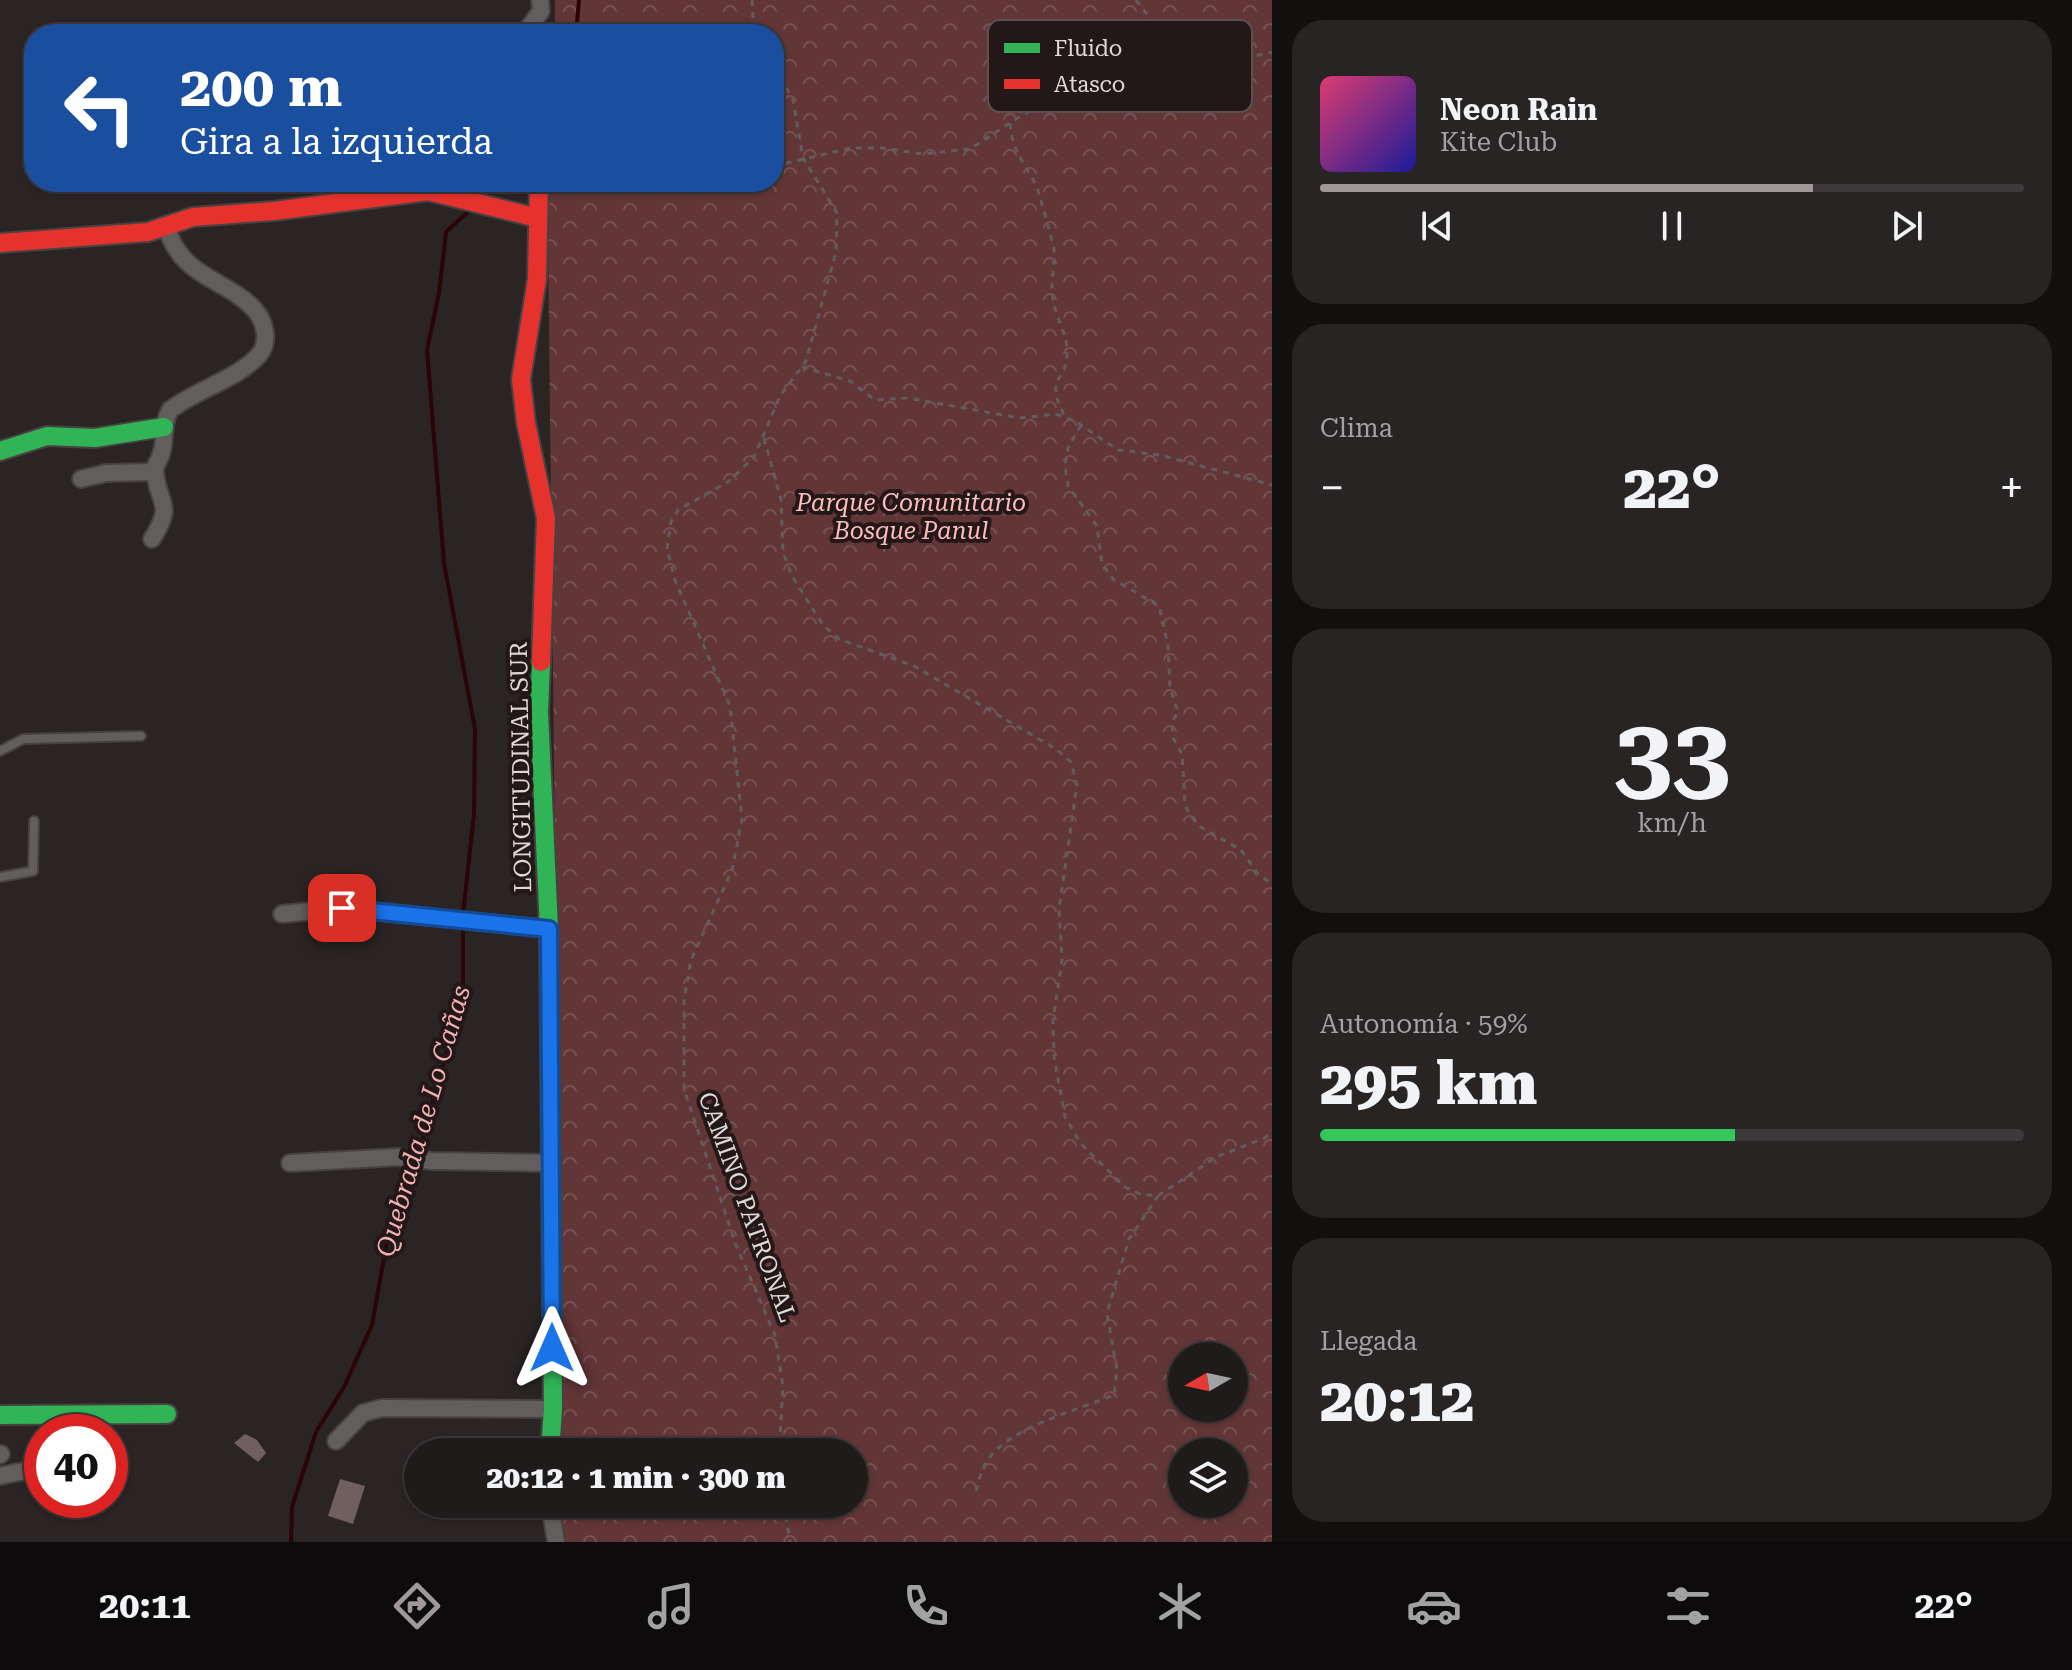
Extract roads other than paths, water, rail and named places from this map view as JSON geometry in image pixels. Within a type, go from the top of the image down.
[{"type":"street","points":[[531,24],[541,11],[540,0]]},
{"type":"street","points":[[0,243],[167,228],[193,217],[274,211],[420,192]]},
{"type":"street","points":[[432,192],[538,218]]},
{"type":"street","name":"LONGITUDINAL SUR","points":[[539,192],[537,290],[522,358],[521,390],[546,518],[539,712],[549,929],[551,1438]]},
{"type":"street","points":[[152,539],[164,520],[166,509],[155,472],[165,451],[164,427],[170,410],[241,369],[260,354],[265,344],[265,329],[253,308],[194,268],[173,247],[167,228]]},
{"type":"street","points":[[0,451],[47,436],[95,438],[164,427]]},
{"type":"street","points":[[81,479],[106,473],[155,472]]},
{"type":"street","points":[[282,914],[342,908],[549,929]]},
{"type":"street","points":[[290,1163],[399,1157],[432,1161],[551,1163]]},
{"type":"street","points":[[336,1441],[363,1413],[382,1408],[553,1409]]},
{"type":"street","points":[[0,1415],[167,1414]]},
{"type":"street","points":[[0,1476],[24,1471]]},
{"type":"street","points":[[552,1518],[556,1542]]},
{"type":"lane","points":[[0,751],[23,739],[141,736]]},
{"type":"lane","points":[[0,877],[33,871],[34,821]]},
{"type":"waterway","name":"Quebrada de Lo Cañas","points":[[577,24],[579,0]]},
{"type":"waterway","name":"Quebrada de Lo Cañas","points":[[485,197],[490,192]]},
{"type":"waterway","name":"Quebrada de Lo Cañas","points":[[463,914],[474,814],[475,729],[444,563],[427,350],[439,293],[446,232],[469,211]]},
{"type":"waterway","name":"Quebrada de Lo Cañas","points":[[418,1156],[463,993],[463,923]]},
{"type":"waterway","name":"Quebrada de Lo Cañas","points":[[291,1542],[292,1507],[316,1432],[344,1387],[372,1325],[391,1219],[409,1185],[415,1164]]},
{"type":"park label","name":"Parque Comunitario Bosque Panul","points":[[911,517]]}]
